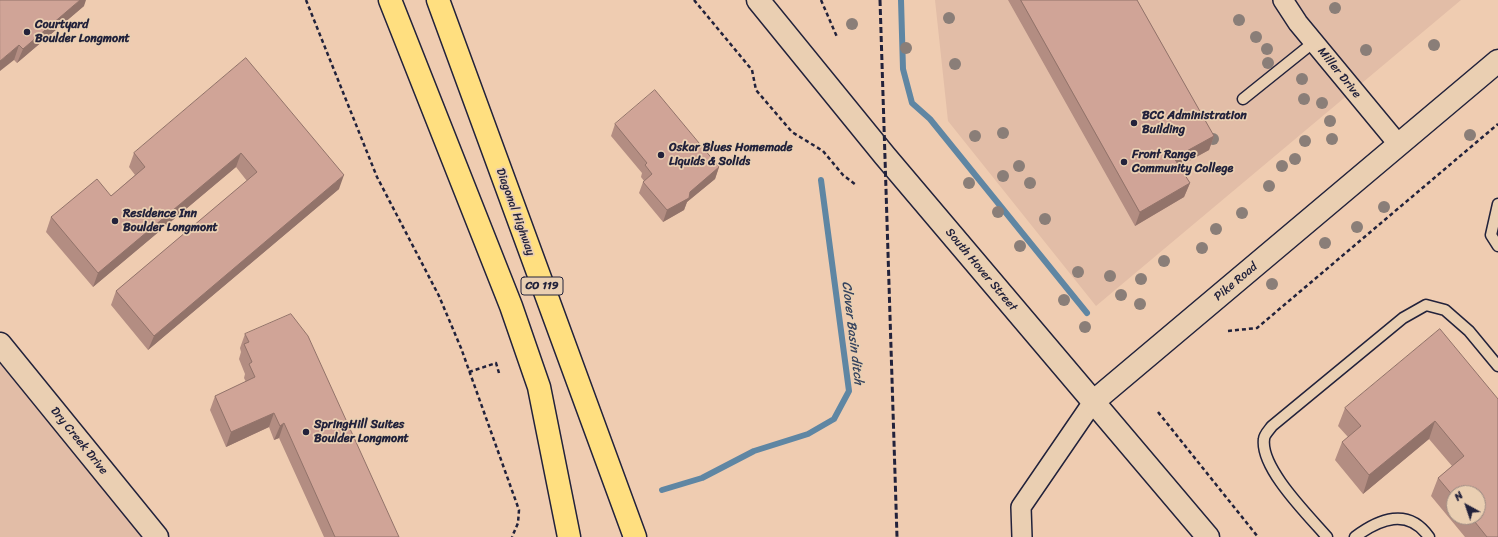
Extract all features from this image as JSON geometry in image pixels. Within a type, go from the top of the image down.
[{"type":"highway","name":"CO 119","points":[[390,0],[502,284],[539,387],[569,537]]},
{"type":"highway","name":"Diagonal Highway","points":[[438,0],[635,537]]},
{"type":"main road","name":"South Hover Street","points":[[758,0],[884,156],[1208,537]]},
{"type":"main road","name":"Pike Road","points":[[1094,402],[1498,61]]},
{"type":"main road","name":"Dry Creek Drive","points":[[0,344],[157,537]]},
{"type":"street","name":"Miller Drive","points":[[1283,0],[1298,23],[1398,145]]},
{"type":"street","name":"Pike Road","points":[[1022,537],[1021,507],[1094,402]]},
{"type":"lane","points":[[1243,99],[1314,42]]},
{"type":"lane","points":[[1498,204],[1491,234],[1498,246]]},
{"type":"lane","points":[[1327,537],[1273,472],[1265,453],[1264,438],[1272,426],[1403,318],[1426,305],[1445,310],[1469,331],[1498,366]]},
{"type":"lane","points":[[1355,537],[1368,526],[1388,518],[1402,519],[1417,524],[1429,537]]},
{"type":"path","points":[[306,0],[377,177],[439,296],[461,348],[519,510],[518,523],[512,537]]},
{"type":"path","points":[[694,0],[752,70],[756,90],[792,132],[823,151],[842,176],[856,185]]},
{"type":"path","points":[[821,0],[837,37]]},
{"type":"path","points":[[1228,331],[1257,328],[1498,124]]},
{"type":"path","points":[[469,372],[496,363],[499,373]]},
{"type":"path","points":[[1158,412],[1258,537]]},
{"type":"shaded area","name":"Front Range Community College","points":[[935,0],[1461,0],[1096,306],[948,121]]},
{"type":"shaded area","points":[[0,344],[157,537],[0,537]]},
{"type":"building","name":"Courtyard Boulder Longmont","points":[[0,0],[80,0],[23,49],[19,45],[0,61]]},
{"type":"building","name":"BCC Administration Building","points":[[1021,0],[1137,0],[1214,136],[1174,158],[1190,183],[1140,212]]},
{"type":"building","name":"Residence Inn Boulder Longmont","points":[[246,58],[344,175],[154,336],[116,291],[257,172],[241,153],[98,273],[51,217],[97,179],[111,196],[145,167],[134,153]]},
{"type":"building","name":"Oskar Blues Homemade Liquids & Solids","points":[[655,90],[719,167],[690,192],[689,198],[667,210],[643,182],[652,174],[645,165],[647,163],[615,124]]},
{"type":"building","name":"SpringHill Suites Boulder Longmont","points":[[291,314],[308,336],[399,537],[335,537],[284,423],[280,426],[274,413],[231,432],[215,396],[255,377],[249,364],[252,362],[244,344],[249,342],[245,334]]},
{"type":"building","points":[[1440,329],[1498,399],[1498,537],[1487,537],[1477,525],[1486,525],[1486,485],[1446,485],[1446,488],[1438,478],[1464,456],[1435,421],[1369,475],[1342,442],[1361,426],[1345,408]]},
{"type":"waterway","points":[[901,0],[903,69],[912,103],[930,119],[1087,313]]},
{"type":"waterway","name":"Clover Basin ditch","points":[[662,490],[702,478],[754,451],[808,434],[834,419],[849,391],[821,180]]},
{"type":"railway","points":[[880,0],[897,537]]},
{"type":"place","name":"Courtyard Boulder Longmont","points":[[27,32]]},
{"type":"place","name":"BCC Administration Building","points":[[1134,123]]},
{"type":"place","name":"Oskar Blues Homemade Liquids & Solids","points":[[661,155]]},
{"type":"place","name":"Front Range Community College","points":[[1124,162]]},
{"type":"place","name":"Residence Inn Boulder Longmont","points":[[115,221]]},
{"type":"place","name":"SpringHill Suites Boulder Longmont","points":[[306,432]]}]
